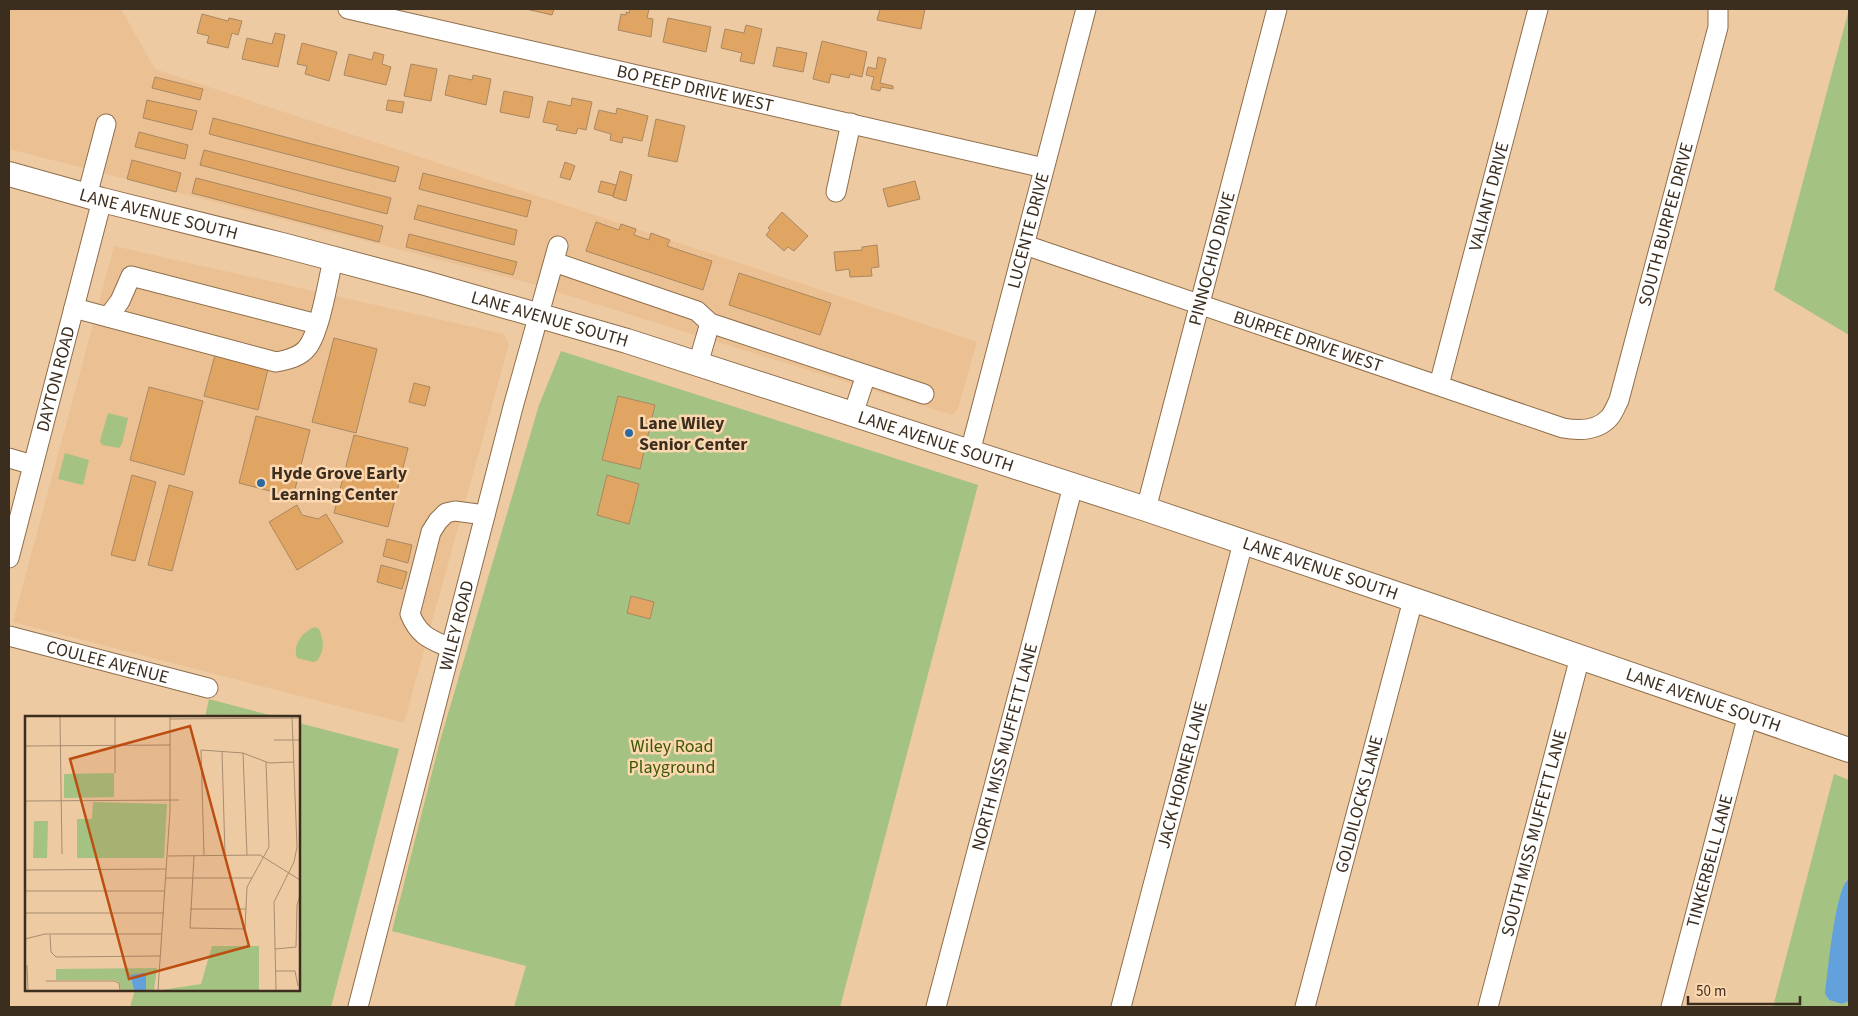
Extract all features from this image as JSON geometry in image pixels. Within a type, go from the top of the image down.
[{"type":"main road","name":"LANE AVENUE SOUTH","points":[[9,174],[539,315],[698,364],[1146,510],[1849,750]]},
{"type":"street","name":"BO PEEP DRIVE WEST","points":[[348,9],[1044,168]]},
{"type":"street","name":"LUCENTE DRIVE","points":[[970,452],[1086,9]]},
{"type":"street","name":"PINNOCHIO DRIVE","points":[[1146,510],[1277,9]]},
{"type":"street","name":"VALIANT DRIVE","points":[[1439,385],[1538,9]]},
{"type":"street","name":"SOUTH BURPEE DRIVE","points":[[1592,428],[1609,418],[1618,400],[1718,27],[1718,9]]},
{"type":"street","points":[[836,192],[851,123]]},
{"type":"street","name":"DAYTON ROAD","points":[[9,558],[16,502],[33,465],[74,308],[95,198],[106,124]]},
{"type":"street","name":"BURPEE DRIVE WEST","points":[[1025,245],[1563,428],[1578,431],[1592,428]]},
{"type":"street","name":"WILEY ROAD","points":[[358,1007],[450,648],[556,254],[697,311],[710,323]]},
{"type":"street","points":[[74,308],[276,362],[291,359],[307,350],[315,335],[333,259]]},
{"type":"street","points":[[108,317],[120,301],[131,276],[317,324]]},
{"type":"street","points":[[698,364],[710,323],[924,394]]},
{"type":"street","points":[[853,414],[866,375]]},
{"type":"street","points":[[9,458],[33,465]]},
{"type":"street","name":"NORTH MISS MUFFETT LANE","points":[[936,1007],[1073,486]]},
{"type":"street","points":[[450,648],[422,634],[414,625],[410,614],[431,532],[446,513],[455,511],[485,515]]},
{"type":"street","name":"JACK HORNER LANE","points":[[1120,1007],[1243,543]]},
{"type":"street","name":"GOLDILOCKS LANE","points":[[1305,1007],[1413,600]]},
{"type":"street","name":"COULEE AVENUE","points":[[9,636],[208,688]]},
{"type":"street","name":"SOUTH MISS MUFFETT LANE","points":[[1488,1007],[1580,657]]},
{"type":"street","name":"TINKERBELL LANE","points":[[1671,1007],[1748,715]]},
{"type":"shaded area","points":[[9,9],[121,9],[155,69],[977,342],[958,409],[952,415],[525,282],[9,149]]},
{"type":"shaded area","name":"Hyde Grove Early Learning Center","points":[[114,246],[504,334],[509,344],[404,723],[13,622]]},
{"type":"green space","points":[[1849,9],[1849,335],[1774,290]]},
{"type":"green space","name":"Wiley Road Playground","points":[[561,351],[978,485],[840,1007],[514,1007],[526,966],[392,931],[440,741],[539,405]]},
{"type":"green space","points":[[108,413],[128,418],[122,444],[119,448],[102,445],[100,441]]},
{"type":"green space","points":[[65,453],[89,460],[83,485],[58,479]]},
{"type":"green space","points":[[315,627],[319,629],[323,641],[320,657],[317,661],[313,662],[297,658],[297,644],[306,632]]},
{"type":"green space","points":[[209,699],[273,716],[205,716]]},
{"type":"green space","points":[[300,723],[399,749],[331,1007],[130,1007],[135,991],[300,991]]},
{"type":"green space","points":[[1834,774],[1849,780],[1849,878],[1846,880],[1825,994],[1829,1000],[1842,1004],[1849,1001],[1849,1007],[1773,1007]]},
{"type":"water","points":[[1849,878],[1849,1001],[1842,1004],[1829,1000],[1825,994],[1836,914],[1844,885]]},
{"type":"building","points":[[526,9],[554,9],[552,15]]},
{"type":"building","points":[[630,9],[649,9],[647,18],[653,19],[651,37],[618,30],[621,14],[626,15],[626,12],[629,13]]},
{"type":"building","points":[[880,9],[925,9],[921,29],[877,20]]},
{"type":"building","points":[[202,14],[228,21],[229,18],[242,21],[238,35],[232,33],[228,48],[207,43],[209,36],[197,33]]},
{"type":"building","points":[[668,18],[711,27],[706,52],[663,42]]},
{"type":"building","points":[[746,25],[762,29],[754,64],[740,61],[742,53],[721,48],[725,29],[744,33]]},
{"type":"building","points":[[275,33],[285,35],[278,67],[242,59],[247,38],[272,44]]},
{"type":"building","points":[[822,41],[867,52],[862,77],[850,74],[849,78],[831,74],[829,83],[813,79]]},
{"type":"building","points":[[302,43],[337,52],[329,81],[305,74],[307,66],[297,64]]},
{"type":"building","points":[[777,47],[807,53],[803,72],[773,66]]},
{"type":"building","points":[[374,52],[384,55],[382,64],[391,67],[386,85],[344,75],[349,54],[372,60]]},
{"type":"building","points":[[878,57],[886,59],[880,83],[893,86],[893,89],[881,87],[880,91],[871,89],[874,77],[866,75],[868,67],[876,69]]},
{"type":"building","points":[[411,64],[437,69],[431,101],[404,96]]},
{"type":"building","points":[[449,75],[472,80],[473,75],[491,79],[486,105],[445,95]]},
{"type":"building","points":[[155,77],[203,89],[200,100],[152,88]]},
{"type":"building","points":[[504,91],[533,97],[529,118],[500,112]]},
{"type":"building","points":[[572,98],[592,102],[586,130],[578,128],[576,134],[556,130],[558,125],[543,122],[548,101],[571,106]]},
{"type":"building","points":[[147,100],[197,111],[192,130],[143,118]]},
{"type":"building","points":[[388,100],[404,102],[402,113],[386,110]]},
{"type":"building","points":[[617,108],[648,116],[642,141],[623,137],[622,143],[610,140],[611,134],[594,129],[599,110],[616,114]]},
{"type":"building","points":[[213,118],[399,167],[395,182],[209,134]]},
{"type":"building","points":[[656,119],[685,126],[677,162],[648,156]]},
{"type":"building","points":[[139,132],[188,145],[185,159],[135,147]]},
{"type":"building","points":[[204,150],[391,198],[387,214],[200,165]]},
{"type":"building","points":[[132,160],[181,173],[176,192],[127,179]]},
{"type":"building","points":[[565,162],[575,166],[570,180],[560,177]]},
{"type":"building","points":[[620,171],[632,175],[626,201],[613,197]]},
{"type":"building","points":[[423,173],[531,201],[527,217],[419,189]]},
{"type":"building","points":[[196,178],[383,226],[379,242],[192,193]]},
{"type":"building","points":[[601,181],[616,185],[613,196],[598,192]]},
{"type":"building","points":[[915,181],[920,199],[888,207],[883,189]]},
{"type":"building","points":[[418,205],[517,230],[514,245],[414,219]]},
{"type":"building","points":[[782,212],[808,236],[794,251],[788,247],[784,251],[766,235],[770,230],[768,228]]},
{"type":"building","points":[[596,222],[619,230],[621,224],[636,229],[634,235],[649,240],[651,233],[670,240],[667,246],[712,261],[703,290],[586,251]]},
{"type":"building","points":[[409,234],[517,262],[513,275],[406,247]]},
{"type":"building","points":[[877,245],[879,267],[871,268],[872,276],[850,277],[849,269],[836,271],[834,252],[862,250],[862,247]]},
{"type":"building","points":[[739,273],[831,303],[820,335],[729,305]]},
{"type":"building","points":[[334,338],[377,349],[356,433],[312,422]]},
{"type":"building","points":[[215,355],[268,369],[258,410],[204,396]]},
{"type":"building","points":[[414,383],[430,387],[425,406],[409,402]]},
{"type":"building","points":[[149,387],[203,401],[184,475],[130,460]]},
{"type":"building","name":"Lane Wiley Senior Center","points":[[618,396],[655,405],[640,469],[602,460]]},
{"type":"building","points":[[256,416],[310,430],[293,497],[239,483]]},
{"type":"building","points":[[354,435],[408,448],[388,527],[334,513]]},
{"type":"building","points":[[132,475],[156,482],[135,561],[111,555]]},
{"type":"building","points":[[607,475],[639,484],[629,524],[597,515]]},
{"type":"building","points":[[169,485],[193,492],[172,571],[148,565]]},
{"type":"building","points":[[297,505],[302,515],[318,519],[326,514],[343,542],[297,570],[269,522]]},
{"type":"building","points":[[387,539],[412,545],[408,563],[383,556]]},
{"type":"building","points":[[381,565],[407,572],[402,589],[377,582]]},
{"type":"building","points":[[631,596],[654,602],[650,619],[627,613]]},
{"type":"place","name":"Lane Wiley Senior Center","points":[[629,433]]},
{"type":"place","name":"Hyde Grove Early Learning Center","points":[[261,483]]}]
